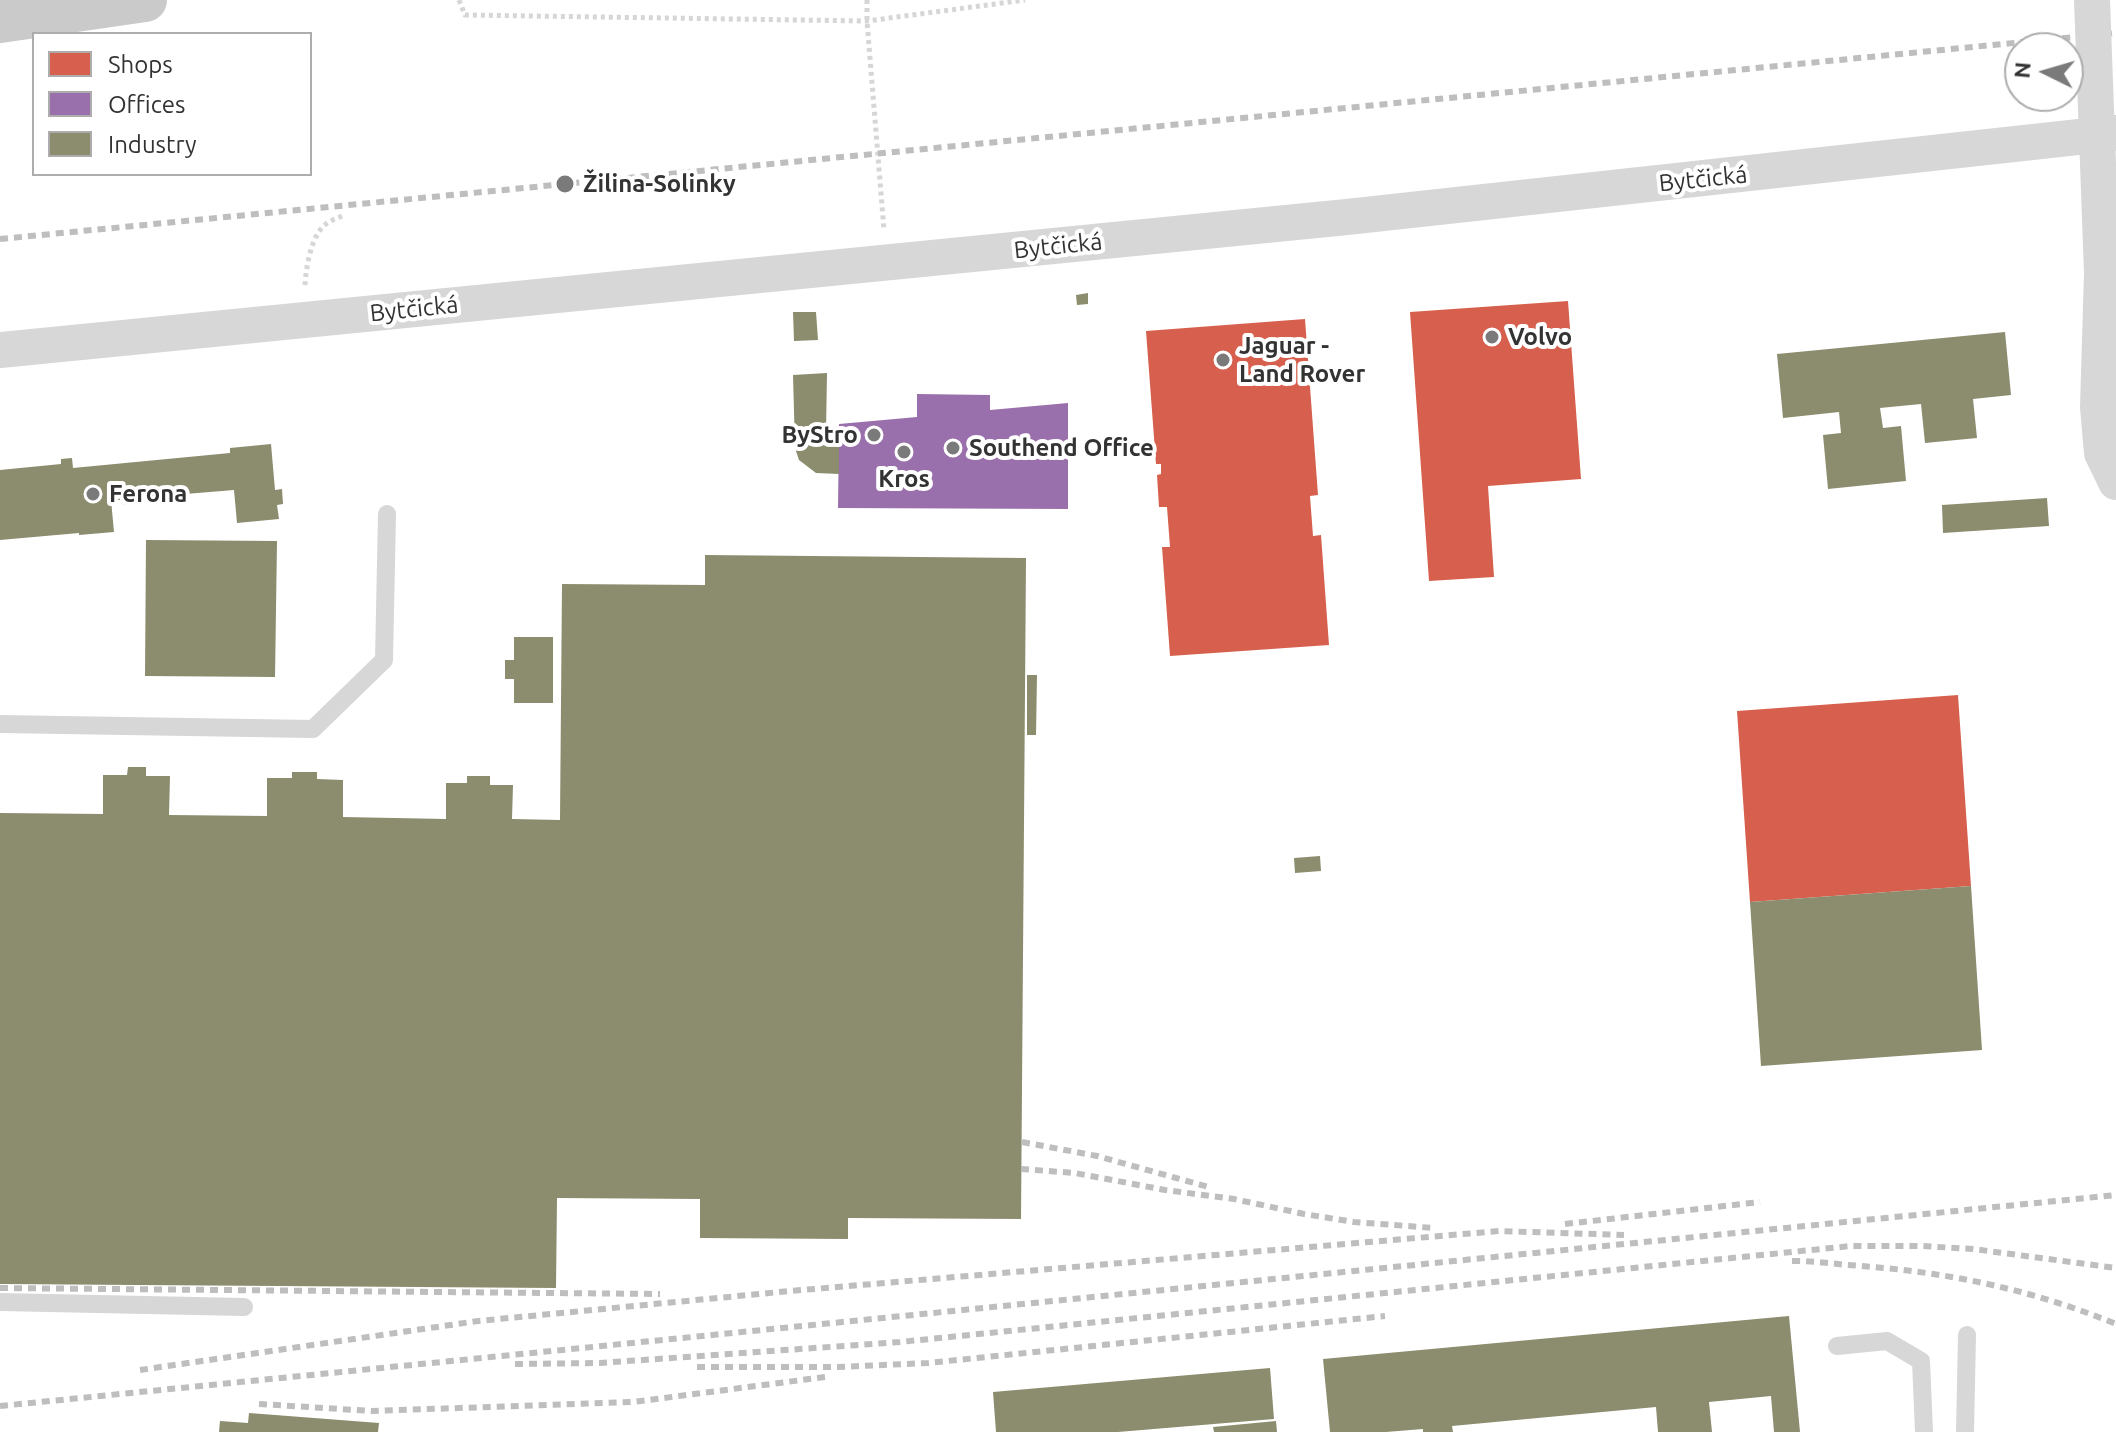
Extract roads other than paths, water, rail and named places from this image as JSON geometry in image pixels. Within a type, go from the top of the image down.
[{"type":"main road","points":[[0,21],[145,0]]},
{"type":"street","points":[[2092,0],[2102,273],[2098,407],[2102,453],[2116,482]]},
{"type":"street","name":"Bytčická","points":[[0,350],[1316,220],[2116,133]]},
{"type":"lane","points":[[0,724],[313,729],[384,660],[387,514]]},
{"type":"lane","points":[[0,1302],[244,1307]]},
{"type":"lane","points":[[1965,1432],[1967,1335]]},
{"type":"lane","points":[[1837,1346],[1887,1341],[1921,1361],[1924,1432]]},
{"type":"railway","points":[[0,239],[2116,33]]},
{"type":"railway","points":[[1022,1142],[1097,1156],[1212,1188]]},
{"type":"railway","points":[[1021,1169],[1075,1173],[1354,1222],[1434,1228]]},
{"type":"railway","points":[[0,1406],[2116,1195]]},
{"type":"railway","points":[[1565,1224],[1760,1202]]},
{"type":"railway","points":[[140,1370],[478,1321],[790,1291],[1499,1231],[1624,1235]]},
{"type":"railway","points":[[515,1364],[600,1363],[900,1342],[1851,1246],[1973,1249],[2116,1268]]},
{"type":"railway","points":[[1792,1261],[1917,1272],[1984,1283],[2050,1300],[2116,1324]]},
{"type":"railway","points":[[0,1288],[660,1294]]},
{"type":"railway","points":[[697,1367],[838,1367],[928,1363],[1385,1316]]},
{"type":"railway","points":[[259,1404],[372,1411],[633,1402],[825,1377]]},
{"type":"place","name":"Žilina-Solinky","points":[[565,184]]},
{"type":"place","name":"Volvo","points":[[1492,337]]},
{"type":"place","name":"Jaguar - Land Rover","points":[[1223,360]]},
{"type":"place","name":"ByStro","points":[[874,435]]},
{"type":"place","name":"Southend Office","points":[[953,448]]},
{"type":"place","name":"Kros","points":[[904,452]]},
{"type":"place","name":"Ferona","points":[[93,494]]}]
